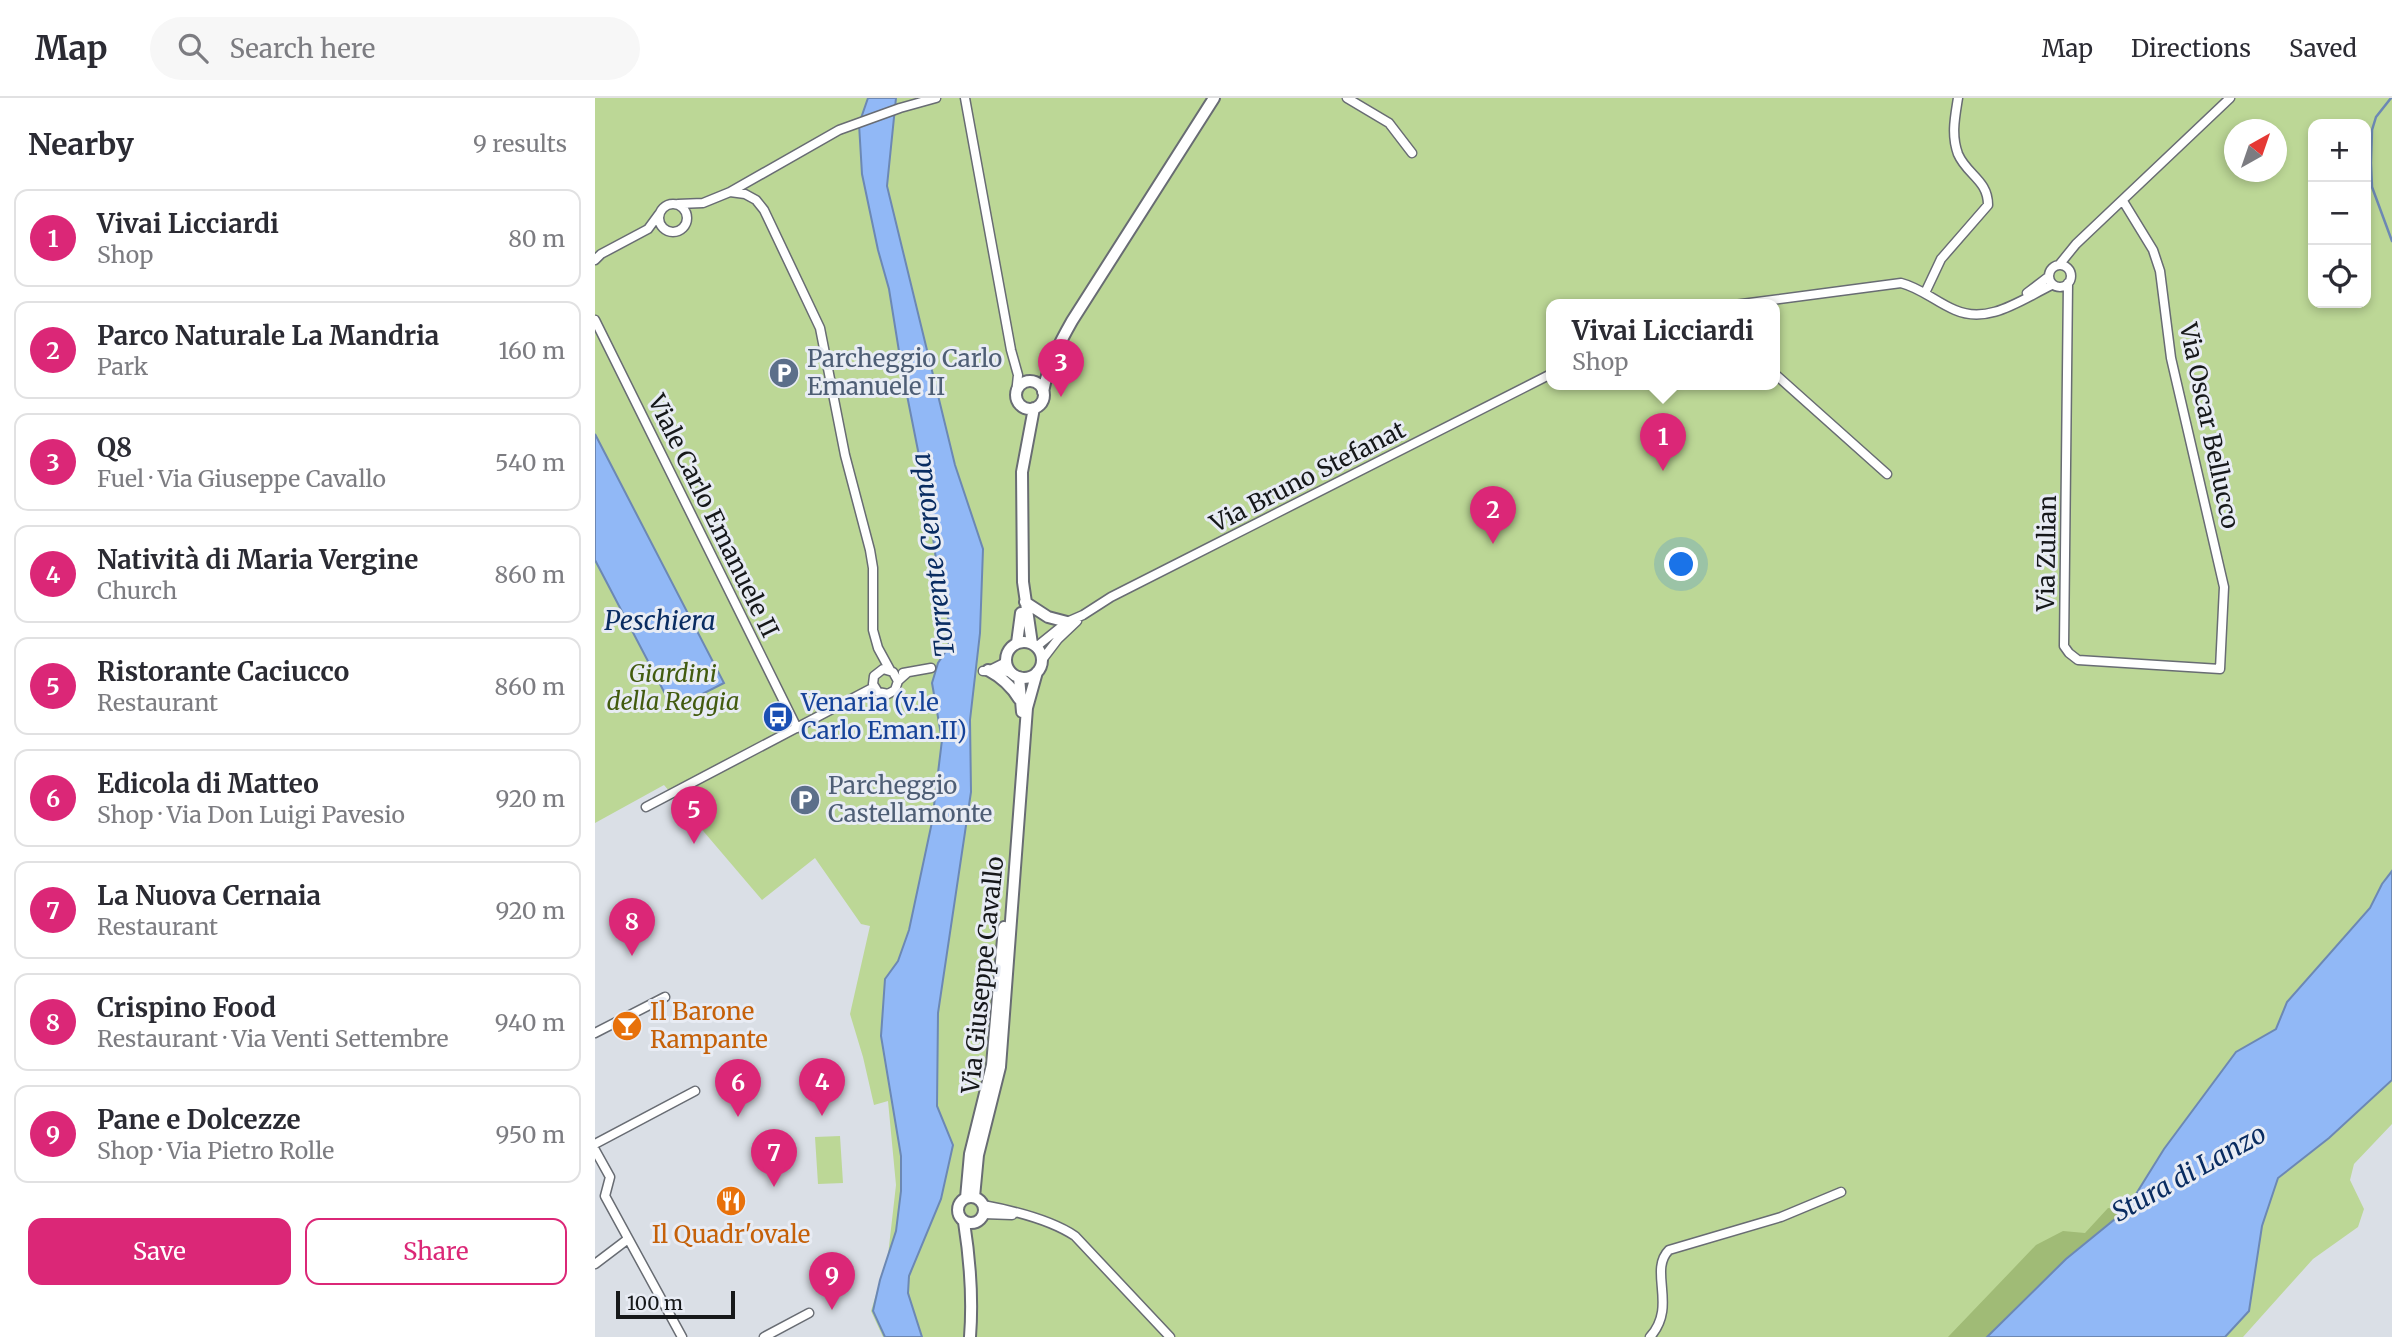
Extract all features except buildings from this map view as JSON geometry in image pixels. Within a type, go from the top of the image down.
[{"type":"street","points":[[597,256],[648,229],[668,204],[703,203],[730,192],[839,130],[936,98]]},
{"type":"street","points":[[965,98],[1031,383],[1042,399],[1029,407]]},
{"type":"street","points":[[1029,407],[1018,402],[1016,394],[1020,384],[1031,383],[1047,373],[1072,321],[1214,98]]},
{"type":"street","points":[[1347,98],[1389,123],[1412,153]]},
{"type":"street","points":[[1925,293],[1941,259],[1988,205],[1988,194],[1959,156],[1955,144],[1954,125],[1958,98]]},
{"type":"street","points":[[2069,298],[2053,283],[2049,271],[2059,265],[2076,244],[2229,98]]},
{"type":"street","points":[[730,192],[745,194],[756,200],[764,209],[820,328],[845,455],[870,550],[873,568],[873,630],[878,648],[894,675],[895,690],[888,694],[878,692],[874,687],[873,680],[883,669],[894,675],[931,668]]},
{"type":"street","name":"Via Oscar Bellucco","points":[[2123,201],[2153,250],[2160,271],[2171,358],[2224,587],[2220,669]]},
{"type":"street","points":[[648,229],[679,230],[703,203]]},
{"type":"street","points":[[678,204],[685,210],[687,219]]},
{"type":"street","points":[[659,214],[660,223],[666,230]]},
{"type":"street","points":[[1780,300],[1901,283],[1912,286],[1956,310],[1975,316],[1992,314],[2053,283],[2069,283],[2069,269],[2076,244]]},
{"type":"street","points":[[2059,265],[2069,269]]},
{"type":"street","name":"Via Zulian","points":[[2069,283],[2064,646],[2078,660],[2220,669]]},
{"type":"street","name":"Viale Carlo Emanuele II","points":[[595,320],[797,728]]},
{"type":"street","name":"Via Bruno Stefanat","points":[[1034,645],[1111,597],[1546,377]]},
{"type":"street","points":[[1780,378],[1887,474]]},
{"type":"street","points":[[1012,670],[1008,651],[1017,643],[1023,582],[1023,472],[1029,407]]},
{"type":"street","points":[[986,671],[1012,670],[1028,677],[1037,672],[1042,660],[1034,645],[1023,582]]},
{"type":"street","points":[[1025,602],[1048,617],[1067,622]]},
{"type":"street","name":"Via Bruno Stefanat","points":[[1042,660],[1058,639],[1083,615]]},
{"type":"street","points":[[1017,643],[1034,645]]},
{"type":"street","points":[[877,673],[878,648]]},
{"type":"street","name":"Via Giuseppe Cavallo","points":[[976,1203],[970,1154],[992,1065],[1022,707],[1012,670]]},
{"type":"street","points":[[986,671],[999,677],[1015,691],[1022,707]]},
{"type":"street","name":"Via Giuseppe Cavallo","points":[[976,1203],[978,1155],[1000,1067],[1027,708],[1037,672]]},
{"type":"street","points":[[646,807],[874,687]]},
{"type":"street","points":[[595,1032],[665,997]]},
{"type":"street","points":[[595,1144],[695,1091]]},
{"type":"street","points":[[595,1150],[610,1177],[604,1196],[682,1337]]},
{"type":"street","points":[[1650,1337],[1662,1316],[1664,1289],[1660,1268],[1663,1256],[1669,1250],[1781,1217],[1841,1192]]},
{"type":"street","points":[[970,1337],[969,1222],[976,1203]]},
{"type":"street","points":[[969,1222],[959,1216],[958,1207],[976,1203],[1067,1231],[1075,1236],[1170,1337]]},
{"type":"street","points":[[595,1264],[628,1239]]},
{"type":"street","points":[[764,1337],[809,1313]]},
{"type":"green space","name":"Giardini della Reggia","points":[[595,98],[2392,98],[2392,1124],[2354,1164],[2350,1180],[2364,1209],[2358,1227],[2313,1259],[2243,1337],[883,1337],[871,1311],[888,1255],[896,1185],[888,1101],[874,1105],[850,1014],[870,926],[861,924],[815,858],[762,900],[664,785],[595,823]]},
{"type":"green space","points":[[840,1136],[843,1183],[818,1184],[815,1137]]},
{"type":"green space","points":[[2108,1208],[2126,1210],[2066,1259],[1987,1337],[1948,1337],[2036,1245],[2063,1231],[2085,1233]]},
{"type":"water","points":[[868,98],[896,98],[887,186],[955,465],[983,549],[980,633],[970,720],[971,792],[938,1013],[937,1106],[953,1145],[941,1199],[909,1276],[908,1293],[922,1337],[885,1337],[873,1311],[896,1231],[901,1191],[901,1156],[881,1036],[885,979],[898,961],[909,930],[932,822],[942,740],[932,683],[938,663],[948,648],[951,628],[941,596],[928,501],[889,289],[862,174],[859,124]]},
{"type":"water","name":"Peschiera","points":[[595,434],[724,683],[673,709],[595,560]]},
{"type":"water","name":"Stura di Lanzo","points":[[2392,871],[2392,1080],[2329,1138],[2278,1178],[2262,1226],[2249,1311],[2225,1337],[1987,1337],[2066,1259],[2126,1210],[2164,1149],[2236,1052],[2276,1029],[2287,1002],[2370,908]]},
{"type":"waterway","points":[[2391,98],[2376,117],[2372,130],[2371,163],[2372,187],[2392,241]]},
{"type":"place","name":"Parcheggio Carlo Emanuele II","points":[[784,373]]},
{"type":"place","name":"Q8","points":[[1061,397]]},
{"type":"place","name":"Vivai Licciardi","points":[[1663,471]]},
{"type":"place","name":"Parco Naturale La Mandria","points":[[1493,544]]},
{"type":"place","name":"Venaria (v.le Carlo Eman.II)","points":[[778,717]]},
{"type":"place","name":"Parcheggio Castellamonte","points":[[805,800]]},
{"type":"place","name":"Ristorante Caciucco","points":[[694,844]]},
{"type":"place","name":"Crispino Food","points":[[632,956]]},
{"type":"place","name":"Il Barone Rampante","points":[[627,1026]]},
{"type":"place","name":"Natività di Maria Vergine","points":[[822,1116]]},
{"type":"place","name":"Edicola di Matteo","points":[[738,1117]]},
{"type":"place","name":"La Nuova Cernaia","points":[[774,1187]]},
{"type":"place","name":"Il Quadr'ovale","points":[[731,1201]]},
{"type":"place","name":"Pane e Dolcezze","points":[[832,1310]]},
{"type":"water label","name":"Torrente Ceronda","points":[[933,555]]}]
